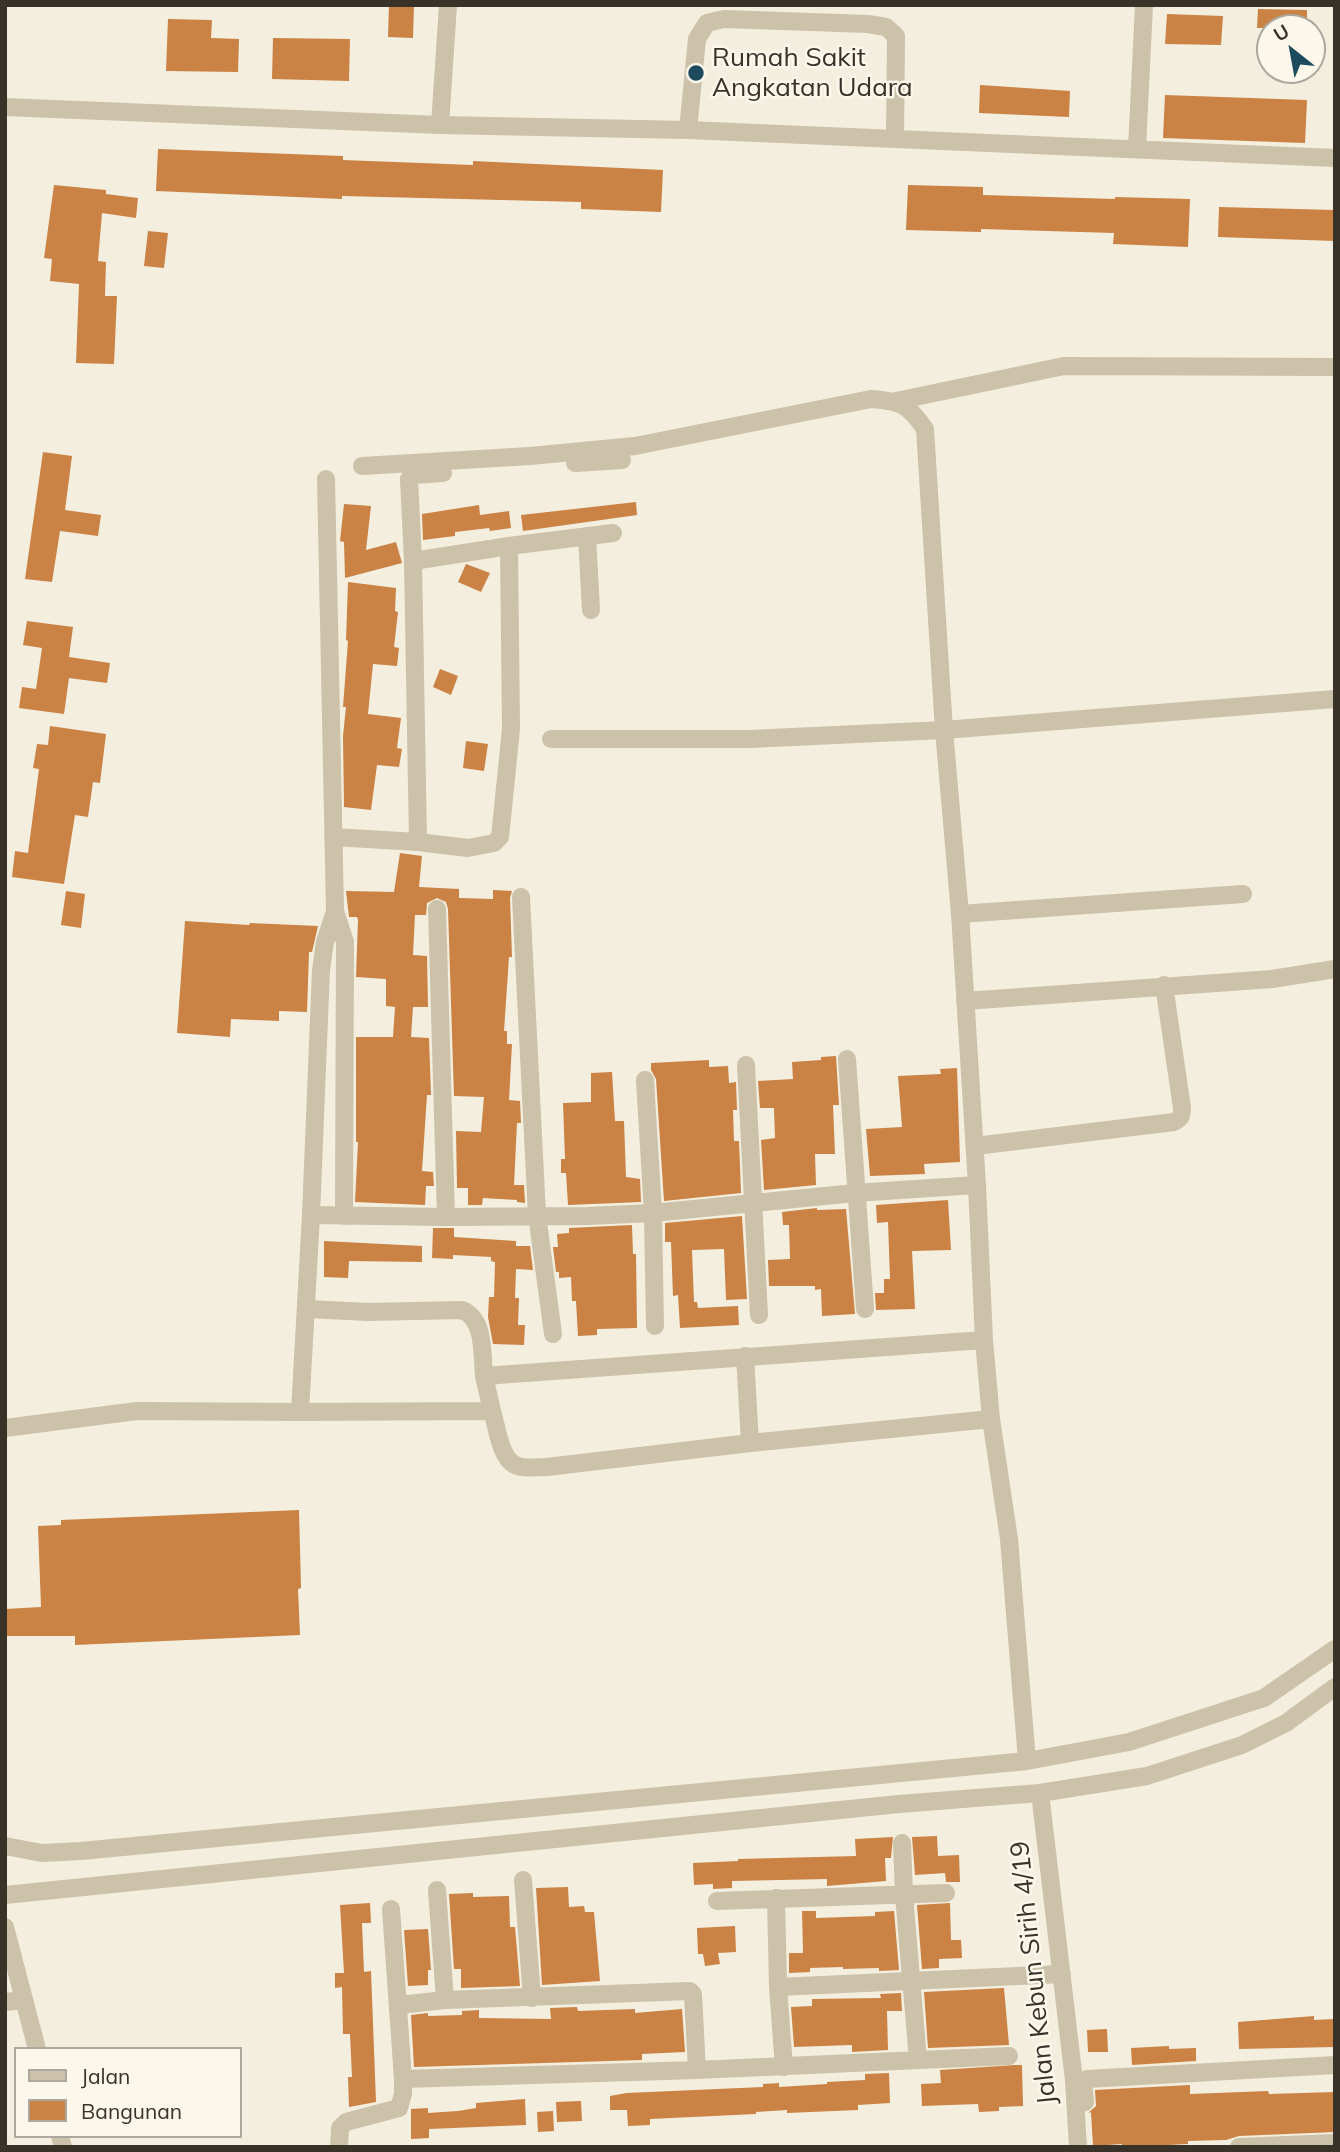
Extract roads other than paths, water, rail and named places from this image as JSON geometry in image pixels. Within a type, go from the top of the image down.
[{"type":"street","points":[[440,125],[448,5]]},
{"type":"street","points":[[1137,148],[1144,5]]},
{"type":"street","points":[[688,130],[697,38],[707,23],[724,19],[868,24],[886,27],[896,36],[895,139]]},
{"type":"street","points":[[5,107],[440,125],[688,130],[1335,158]]},
{"type":"street","points":[[362,466],[530,456],[635,446],[871,398],[896,401],[1064,366],[1335,367]]},
{"type":"street","points":[[896,401],[915,414],[925,429],[978,1185],[984,1340],[991,1419],[1009,1539],[1027,1761]]},
{"type":"street","points":[[418,842],[409,479],[413,475],[622,460]]},
{"type":"street","points":[[326,479],[335,911],[345,942],[344,1216]]},
{"type":"street","points":[[413,561],[613,533]]},
{"type":"street","points":[[587,536],[591,610]]},
{"type":"street","points":[[333,837],[468,848],[494,843],[500,837],[511,729],[509,546]]},
{"type":"street","points":[[551,739],[750,739],[944,730],[1335,699]]},
{"type":"street","points":[[960,914],[1243,894]]},
{"type":"street","points":[[521,897],[537,1215],[553,1334]]},
{"type":"street","points":[[438,909],[446,1217]]},
{"type":"street","points":[[300,1412],[307,1309],[321,970],[325,942],[335,911]]},
{"type":"street","points":[[965,1000],[1272,979],[1335,969]]},
{"type":"street","points":[[975,1146],[1174,1122],[1179,1119],[1182,1108],[1164,985]]},
{"type":"street","points":[[847,1059],[865,1309]]},
{"type":"street","points":[[747,1065],[759,1315]]},
{"type":"street","points":[[645,1080],[653,1213],[655,1326]]},
{"type":"street","points":[[311,1215],[446,1217],[653,1213],[855,1193],[978,1185]]},
{"type":"street","points":[[307,1309],[368,1312],[462,1310],[469,1313],[477,1323],[484,1376],[505,1453],[510,1462],[519,1466],[547,1467],[991,1419]]},
{"type":"street","points":[[484,1376],[984,1340]]},
{"type":"street","points":[[745,1356],[750,1443]]},
{"type":"street","points":[[5,1428],[137,1411],[492,1411]]},
{"type":"street","points":[[5,1846],[42,1853],[81,1850],[1027,1761],[1129,1742],[1264,1698],[1335,1649]]},
{"type":"street","points":[[5,1895],[899,1804],[1040,1793],[1146,1776],[1242,1745],[1286,1723],[1335,1687]]},
{"type":"street","name":"Jalan Kebun Sirih 4/19","points":[[1040,1793],[1074,2080],[1078,2147]]},
{"type":"street","points":[[902,1843],[918,2060]]},
{"type":"street","points":[[523,1880],[532,1998]]},
{"type":"street","points":[[437,1890],[445,2000]]},
{"type":"street","points":[[717,1901],[946,1893]]},
{"type":"street","points":[[776,1898],[778,1987],[784,2067]]},
{"type":"street","points":[[339,2147],[340,2128],[346,2122],[399,2108],[403,2094],[391,1909]]},
{"type":"street","points":[[5,1927],[36,2047]]},
{"type":"street","points":[[778,1987],[1062,1974]]},
{"type":"street","points":[[399,2005],[445,2000],[690,1991],[693,1994],[697,2070]]},
{"type":"street","points":[[5,2002],[24,2000]]},
{"type":"street","points":[[403,2079],[784,2067],[1009,2056]]},
{"type":"street","points":[[1088,2147],[1083,2083],[1091,2078],[1335,2065]]},
{"type":"street","points":[[1239,2147],[1335,2143]]},
{"type":"place","name":"Rumah Sakit Angkatan Udara","points":[[696,73]]}]
